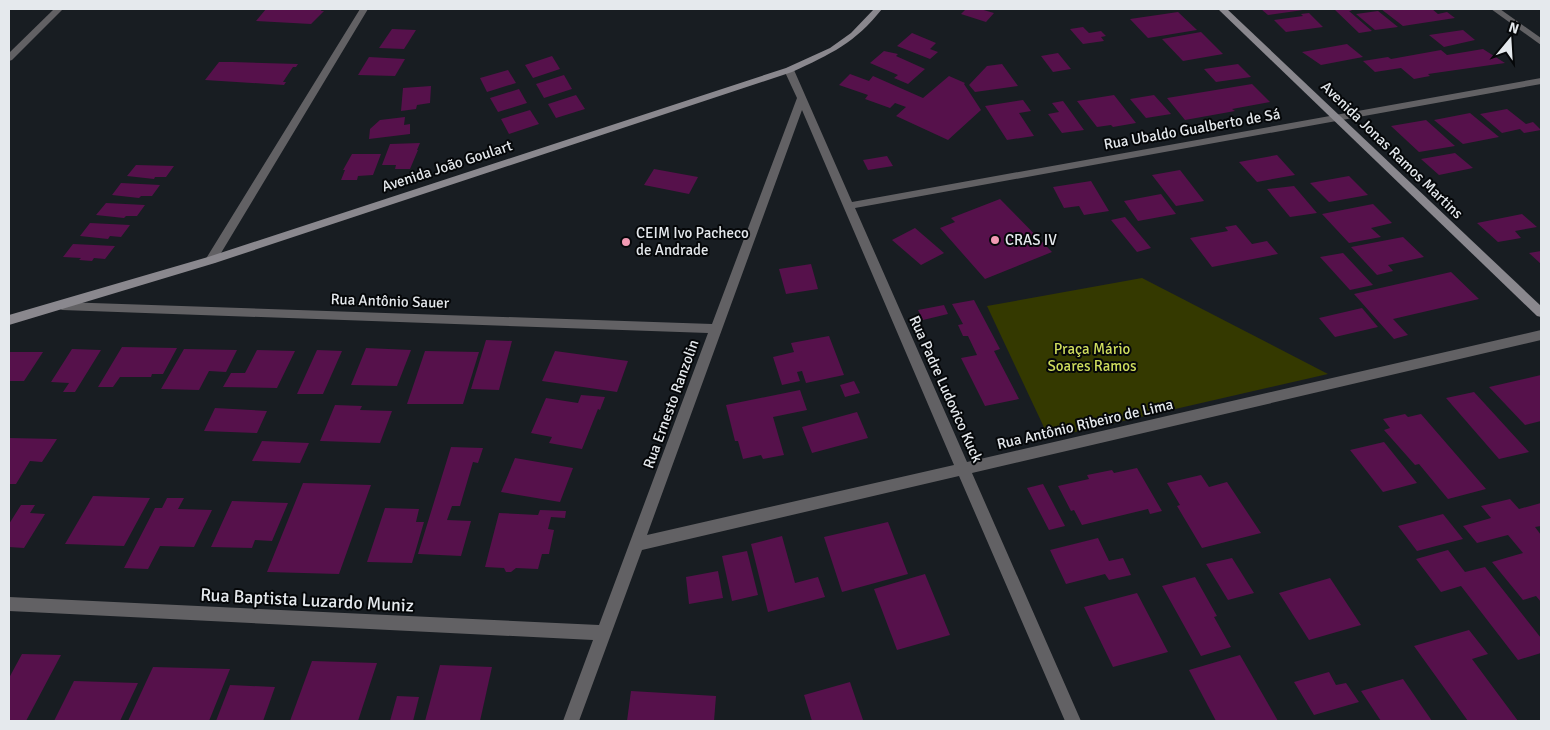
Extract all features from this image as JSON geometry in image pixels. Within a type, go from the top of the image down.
[{"type":"main road","name":"Avenida João Goulart","points":[[9,320],[62,306],[211,260],[789,70],[833,50],[854,35],[878,9]]},
{"type":"main road","name":"Avenida Jonas Ramos Martins","points":[[1222,9],[1541,313]]},
{"type":"street","points":[[9,58],[59,9]]},
{"type":"street","points":[[211,260],[364,9]]},
{"type":"street","points":[[1494,9],[1541,42]]},
{"type":"street","name":"Rua Padre Ludovico Kuck","points":[[789,70],[1073,721]]},
{"type":"street","name":"Rua Ubaldo Gualberto de Sá","points":[[848,206],[1541,81]]},
{"type":"street","name":"Rua Ernesto Ranzolin","points":[[571,721],[802,99]]},
{"type":"street","name":"Rua Antônio Sauer","points":[[62,306],[716,329]]},
{"type":"street","name":"Rua Antônio Ribeiro de Lima","points":[[636,544],[1541,335]]},
{"type":"street","name":"Rua Baptista Luzardo Muniz","points":[[9,604],[604,633]]},
{"type":"green space","name":"Praça Mário Soares Ramos","points":[[1142,278],[1328,374],[1049,438],[987,306]]},
{"type":"building","points":[[266,9],[322,9],[321,11],[324,11],[311,24],[256,21]]},
{"type":"building","points":[[966,9],[980,9],[994,13],[986,22],[961,14]]},
{"type":"building","points":[[1261,9],[1303,9],[1303,10],[1268,15]]},
{"type":"building","points":[[1334,9],[1349,9],[1372,31],[1359,33]]},
{"type":"building","points":[[1381,9],[1432,9],[1438,14],[1447,12],[1455,18],[1403,26]]},
{"type":"building","points":[[1378,11],[1398,27],[1375,30],[1356,14]]},
{"type":"building","points":[[1178,12],[1197,30],[1148,38],[1130,19]]},
{"type":"building","points":[[1309,13],[1323,27],[1286,32],[1274,20],[1303,16],[1301,14]]},
{"type":"building","points":[[1083,27],[1089,33],[1101,31],[1106,36],[1101,37],[1104,41],[1083,44],[1070,29]]},
{"type":"building","points":[[392,29],[416,30],[404,49],[379,48]]},
{"type":"building","points":[[1463,30],[1475,40],[1444,47],[1429,35]]},
{"type":"building","points":[[1201,32],[1223,54],[1183,61],[1162,39]]},
{"type":"building","points":[[912,33],[936,43],[930,49],[938,52],[930,59],[897,46]]},
{"type":"building","points":[[1347,44],[1363,57],[1321,65],[1302,52]]},
{"type":"building","points":[[1483,49],[1505,63],[1428,74],[1430,76],[1414,79],[1401,68],[1375,72],[1363,61],[1388,57],[1391,59],[1441,50],[1447,55]]},
{"type":"building","points":[[884,51],[898,54],[896,56],[925,69],[908,84],[894,78],[898,75],[870,63]]},
{"type":"building","points":[[1058,53],[1071,69],[1053,72],[1041,56]]},
{"type":"building","points":[[552,56],[560,69],[533,78],[525,65]]},
{"type":"building","points":[[369,57],[405,59],[395,76],[358,75]]},
{"type":"building","points":[[219,62],[298,64],[296,67],[293,67],[283,82],[286,82],[284,85],[205,80]]},
{"type":"building","points":[[1002,64],[1018,86],[975,92],[969,85],[987,66]]},
{"type":"building","points":[[1238,64],[1251,77],[1216,82],[1204,69]]},
{"type":"building","points":[[508,70],[516,83],[487,92],[480,78]]},
{"type":"building","points":[[850,74],[869,81],[873,76],[923,98],[949,76],[965,83],[981,110],[948,140],[896,116],[906,107],[895,103],[890,108],[865,99],[868,95],[839,85]]},
{"type":"building","points":[[564,75],[572,89],[544,98],[536,84]]},
{"type":"building","points":[[1252,84],[1270,102],[1232,109],[1235,111],[1185,120],[1167,98]]},
{"type":"building","points":[[431,86],[430,103],[417,105],[416,109],[401,111],[403,88]]},
{"type":"building","points":[[519,89],[527,103],[498,112],[490,98]]},
{"type":"building","points":[[576,95],[585,109],[556,118],[548,104]]},
{"type":"building","points":[[1114,95],[1136,123],[1113,127],[1111,125],[1097,127],[1077,101]]},
{"type":"building","points":[[1154,95],[1171,114],[1146,118],[1130,99]]},
{"type":"building","points":[[1023,100],[1031,111],[1019,113],[1034,136],[1007,140],[985,106]]},
{"type":"building","points":[[1063,101],[1084,130],[1062,133],[1048,114],[1059,112],[1052,103]]},
{"type":"building","points":[[1507,109],[1526,124],[1533,122],[1541,130],[1524,133],[1520,129],[1502,133],[1480,114]]},
{"type":"building","points":[[530,110],[539,124],[509,134],[501,119]]},
{"type":"building","points":[[1470,113],[1499,137],[1463,144],[1434,120]]},
{"type":"building","points":[[405,117],[404,125],[410,124],[410,134],[369,139],[370,129],[380,120]]},
{"type":"building","points":[[1426,120],[1455,146],[1419,152],[1391,126]]},
{"type":"building","points":[[420,143],[410,169],[395,169],[396,165],[382,165],[390,144]]},
{"type":"building","points":[[1455,153],[1473,168],[1439,175],[1421,159]]},
{"type":"building","points":[[352,154],[381,154],[373,175],[358,176],[357,180],[341,180],[345,170],[343,170]]},
{"type":"building","points":[[1277,155],[1295,175],[1257,182],[1239,162]]},
{"type":"building","points":[[887,156],[893,166],[868,170],[863,160]]},
{"type":"building","points":[[136,165],[174,166],[166,177],[155,177],[154,179],[127,176]]},
{"type":"building","points":[[654,169],[698,177],[689,194],[644,185]]},
{"type":"building","points":[[1180,170],[1204,201],[1176,206],[1152,175]]},
{"type":"building","points":[[1349,176],[1368,195],[1329,202],[1310,183]]},
{"type":"building","points":[[1091,181],[1109,211],[1084,215],[1079,206],[1064,208],[1053,187]]},
{"type":"building","points":[[121,183],[160,185],[152,196],[141,196],[139,198],[112,195]]},
{"type":"building","points":[[1294,186],[1317,213],[1290,217],[1267,189]]},
{"type":"building","points":[[1161,194],[1176,214],[1138,221],[1124,201]]},
{"type":"building","name":"CRAS IV","points":[[1000,199],[1052,252],[985,279],[940,228],[955,222],[951,218]]},
{"type":"building","points":[[106,203],[145,205],[137,216],[126,216],[124,218],[96,215]]},
{"type":"building","points":[[1373,204],[1392,223],[1371,228],[1381,237],[1349,243],[1322,214]]},
{"type":"building","points":[[1522,214],[1537,227],[1515,231],[1521,238],[1498,242],[1477,223]]},
{"type":"building","points":[[1125,217],[1151,248],[1137,252],[1111,220]]},
{"type":"building","points":[[90,223],[130,225],[121,237],[110,236],[108,239],[80,236]]},
{"type":"building","points":[[1236,225],[1252,244],[1267,241],[1278,254],[1212,267],[1190,238],[1228,231],[1225,227]]},
{"type":"building","points":[[915,228],[944,253],[921,265],[892,240]]},
{"type":"building","points":[[1403,237],[1424,257],[1388,265],[1393,271],[1377,275],[1351,247]]},
{"type":"building","points":[[73,244],[115,246],[105,259],[94,258],[92,261],[63,257]]},
{"type":"building","points":[[1541,251],[1541,264],[1529,253]]},
{"type":"building","points":[[1343,253],[1373,285],[1350,290],[1320,257]]},
{"type":"building","points":[[811,264],[818,289],[786,294],[779,269]]},
{"type":"building","points":[[1451,272],[1479,299],[1393,319],[1408,335],[1394,339],[1354,294]]},
{"type":"building","points":[[974,300],[1000,349],[994,351],[1019,399],[985,406],[961,358],[977,355],[968,336],[963,336],[958,325],[963,324],[952,304]]},
{"type":"building","points":[[944,305],[948,314],[923,320],[918,310]]},
{"type":"building","points":[[1362,308],[1378,327],[1335,337],[1319,318]]},
{"type":"building","points":[[829,336],[844,375],[806,383],[802,371],[797,372],[800,381],[782,385],[773,357],[794,352],[791,343]]},
{"type":"building","points":[[486,340],[512,341],[499,390],[471,389]]},
{"type":"building","points":[[122,347],[177,348],[163,374],[152,374],[151,377],[120,377],[113,387],[98,387]]},
{"type":"building","points":[[366,348],[411,350],[397,386],[351,385]]},
{"type":"building","points":[[72,349],[101,350],[75,392],[63,392],[69,383],[51,382]]},
{"type":"building","points":[[184,349],[237,350],[226,372],[209,371],[199,390],[161,389]]},
{"type":"building","points":[[257,350],[295,351],[277,388],[223,387],[231,373],[245,373]]},
{"type":"building","points":[[317,350],[342,351],[323,394],[297,394]]},
{"type":"building","points":[[425,351],[479,352],[463,404],[407,404]]},
{"type":"building","points":[[555,351],[628,361],[617,392],[542,381]]},
{"type":"building","points":[[9,352],[43,352],[24,381],[9,381]]},
{"type":"building","points":[[1541,375],[1541,421],[1525,425],[1489,387]]},
{"type":"building","points":[[854,381],[860,393],[845,397],[840,385]]},
{"type":"building","points":[[800,390],[807,410],[773,417],[784,455],[763,459],[761,455],[743,459],[738,441],[735,441],[726,405]]},
{"type":"building","points":[[1474,392],[1529,452],[1499,459],[1446,398]]},
{"type":"building","points":[[581,395],[605,397],[600,410],[598,409],[582,449],[549,443],[552,437],[531,433],[546,398],[578,403]]},
{"type":"building","points":[[335,405],[362,406],[360,410],[392,411],[380,443],[320,441]]},
{"type":"building","points":[[215,408],[267,411],[257,433],[204,431]]},
{"type":"building","points":[[857,412],[868,438],[812,453],[802,427]]},
{"type":"building","points":[[1405,414],[1408,417],[1421,414],[1486,489],[1448,499],[1419,464],[1415,465],[1384,430],[1390,428],[1383,419]]},
{"type":"building","points":[[9,438],[57,439],[42,462],[30,461],[16,484],[9,484]]},
{"type":"building","points":[[262,441],[309,443],[300,463],[252,461]]},
{"type":"building","points":[[1384,442],[1417,483],[1383,492],[1350,450]]},
{"type":"building","points":[[451,447],[483,448],[478,463],[473,462],[460,506],[452,506],[447,520],[471,521],[461,556],[418,554]]},
{"type":"building","points":[[515,458],[573,468],[560,502],[501,492]]},
{"type":"building","points":[[1137,468],[1162,511],[1150,514],[1148,509],[1082,525],[1074,510],[1071,511],[1058,486],[1089,479],[1087,475],[1112,470],[1114,473]]},
{"type":"building","points":[[1201,475],[1209,487],[1227,482],[1261,533],[1202,548],[1177,506],[1180,505],[1167,483]]},
{"type":"building","points":[[303,483],[371,485],[339,574],[267,572]]},
{"type":"building","points":[[1043,484],[1065,526],[1049,530],[1027,488]]},
{"type":"building","points":[[93,496],[150,498],[124,546],[65,544]]},
{"type":"building","points":[[167,498],[184,498],[178,509],[212,510],[194,547],[160,546],[148,569],[124,568],[155,508],[162,508]]},
{"type":"building","points":[[1510,499],[1519,509],[1541,503],[1541,526],[1535,527],[1541,535],[1541,602],[1536,596],[1523,600],[1492,562],[1523,553],[1508,535],[1477,543],[1463,526],[1491,518],[1481,506]]},
{"type":"building","points":[[232,501],[288,503],[272,541],[255,540],[252,548],[211,547]]},
{"type":"building","points":[[21,505],[35,505],[30,513],[45,514],[24,548],[9,547],[9,524]]},
{"type":"building","points":[[385,508],[419,509],[416,522],[424,522],[412,563],[367,562]]},
{"type":"building","points":[[540,510],[566,511],[565,518],[551,517],[548,529],[554,530],[549,554],[542,554],[538,569],[516,568],[511,572],[506,572],[504,568],[485,567],[499,513],[538,515]]},
{"type":"building","points":[[1443,514],[1463,539],[1417,551],[1398,526]]},
{"type":"building","points":[[888,522],[908,574],[842,592],[824,537]]},
{"type":"building","points":[[782,536],[795,583],[818,577],[825,597],[768,612],[751,544]]},
{"type":"building","points":[[1098,538],[1109,561],[1123,558],[1131,575],[1109,580],[1105,574],[1066,584],[1050,550]]},
{"type":"building","points":[[1448,550],[1465,572],[1485,567],[1541,638],[1541,653],[1518,660],[1461,586],[1441,592],[1416,559]]},
{"type":"building","points":[[747,551],[758,595],[732,601],[722,556]]},
{"type":"building","points":[[1232,558],[1254,593],[1228,600],[1206,564]]},
{"type":"building","points":[[718,571],[723,598],[689,604],[686,577]]},
{"type":"building","points":[[925,574],[950,635],[897,650],[874,589]]},
{"type":"building","points":[[1195,577],[1217,616],[1214,617],[1231,647],[1201,656],[1162,586]]},
{"type":"building","points":[[1330,578],[1361,625],[1309,640],[1279,593]]},
{"type":"building","points":[[1137,593],[1168,652],[1113,667],[1084,607]]},
{"type":"building","points":[[1469,630],[1488,654],[1472,659],[1518,721],[1468,721],[1414,646]]},
{"type":"building","points":[[22,654],[61,655],[26,721],[9,721],[9,678]]},
{"type":"building","points":[[1240,655],[1278,721],[1216,721],[1189,670]]},
{"type":"building","points":[[312,661],[377,663],[358,721],[290,721]]},
{"type":"building","points":[[440,665],[492,667],[480,721],[425,721]]},
{"type":"building","points":[[153,667],[230,669],[209,721],[128,721]]},
{"type":"building","points":[[1329,672],[1336,685],[1346,683],[1359,702],[1314,715],[1294,682]]},
{"type":"building","points":[[1403,679],[1432,721],[1381,721],[1361,691]]},
{"type":"building","points":[[74,681],[138,683],[120,721],[54,721]]},
{"type":"building","points":[[850,682],[863,720],[812,721],[804,695]]},
{"type":"building","points":[[230,685],[275,687],[263,721],[216,721]]},
{"type":"building","points":[[631,691],[716,696],[714,721],[627,721]]},
{"type":"building","points":[[397,696],[419,697],[413,721],[390,721]]},
{"type":"place","name":"CRAS IV","points":[[995,240]]},
{"type":"place","name":"CEIM Ivo Pacheco de Andrade","points":[[626,242]]}]
